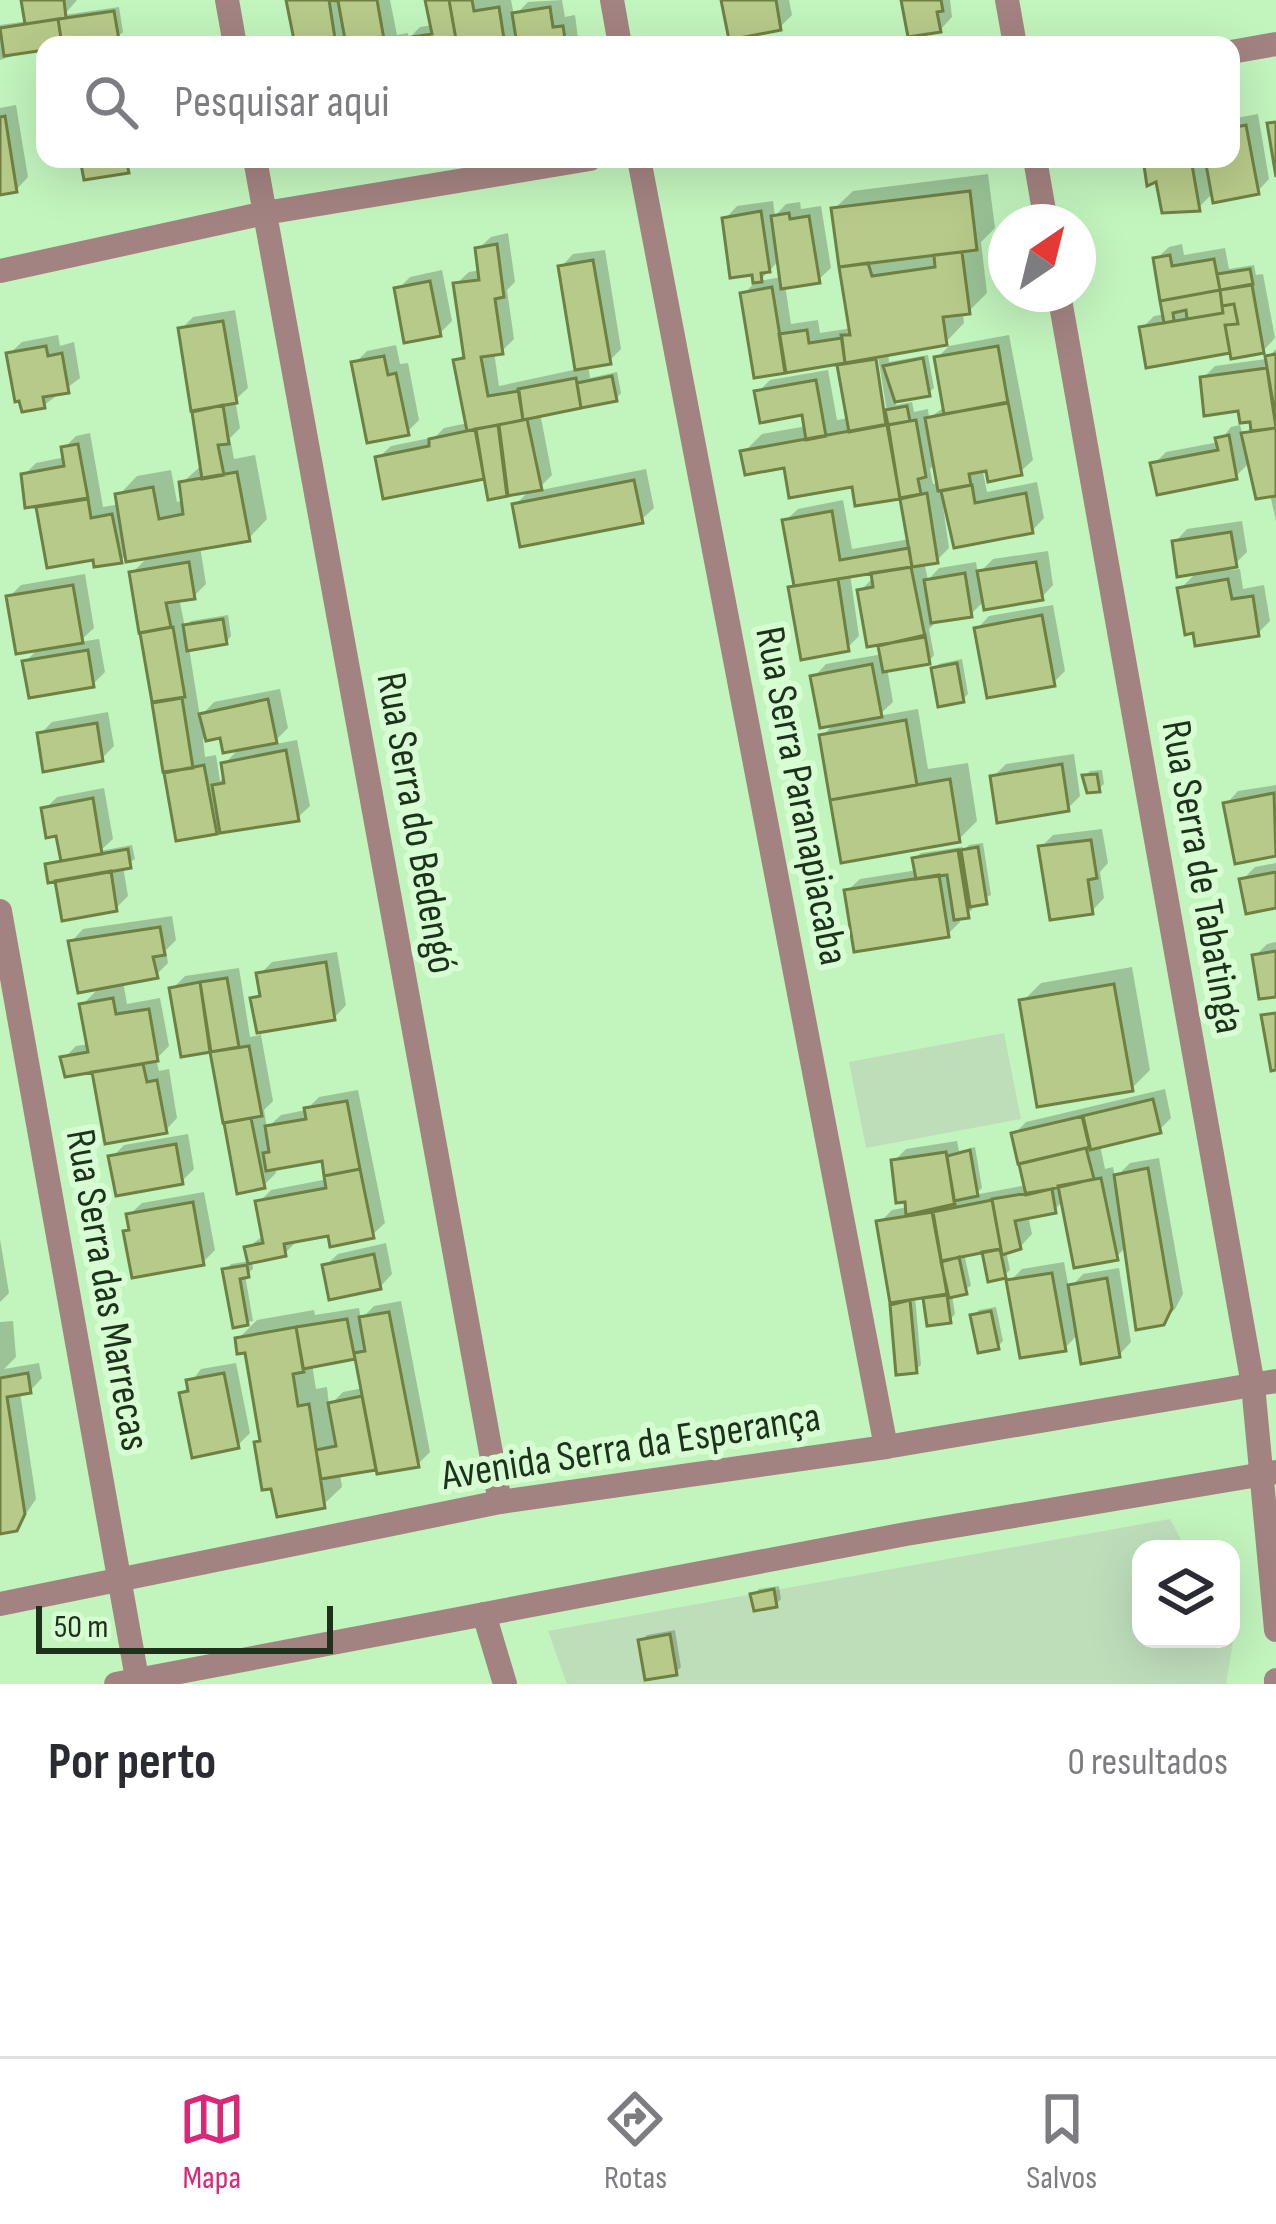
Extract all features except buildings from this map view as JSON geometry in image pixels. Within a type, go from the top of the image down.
[{"type":"street","points":[[226,0],[233,36]]},
{"type":"street","points":[[612,0],[618,36]]},
{"type":"street","points":[[1007,0],[1013,36]]},
{"type":"street","points":[[1240,50],[1276,44]]},
{"type":"street","name":"Rua Serra do Bedengó","points":[[257,168],[500,1502]]},
{"type":"street","points":[[0,271],[265,213],[536,168]]},
{"type":"street","name":"Rua Serra Paranapiacaba","points":[[641,168],[886,1447]]},
{"type":"street","points":[[1037,168],[1043,204]]},
{"type":"street","name":"Rua Serra de Tabatinga","points":[[1062,312],[1264,1383],[1276,1630]]},
{"type":"street","name":"Rua Serra das Marrecas","points":[[0,910],[120,1582],[131,1683]]},
{"type":"street","name":"Avenida Serra da Esperança","points":[[0,1604],[500,1502],[886,1447],[1264,1383]]},
{"type":"street","points":[[131,1683],[906,1534],[1267,1474]]},
{"type":"street","points":[[484,1614],[505,1684]]},
{"type":"green space","points":[[1004,1033],[1021,1119],[866,1148],[849,1062]]},
{"type":"green space","points":[[1170,1519],[1181,1540],[1132,1540],[1132,1648],[1232,1648],[1226,1684],[567,1684],[548,1631]]}]
